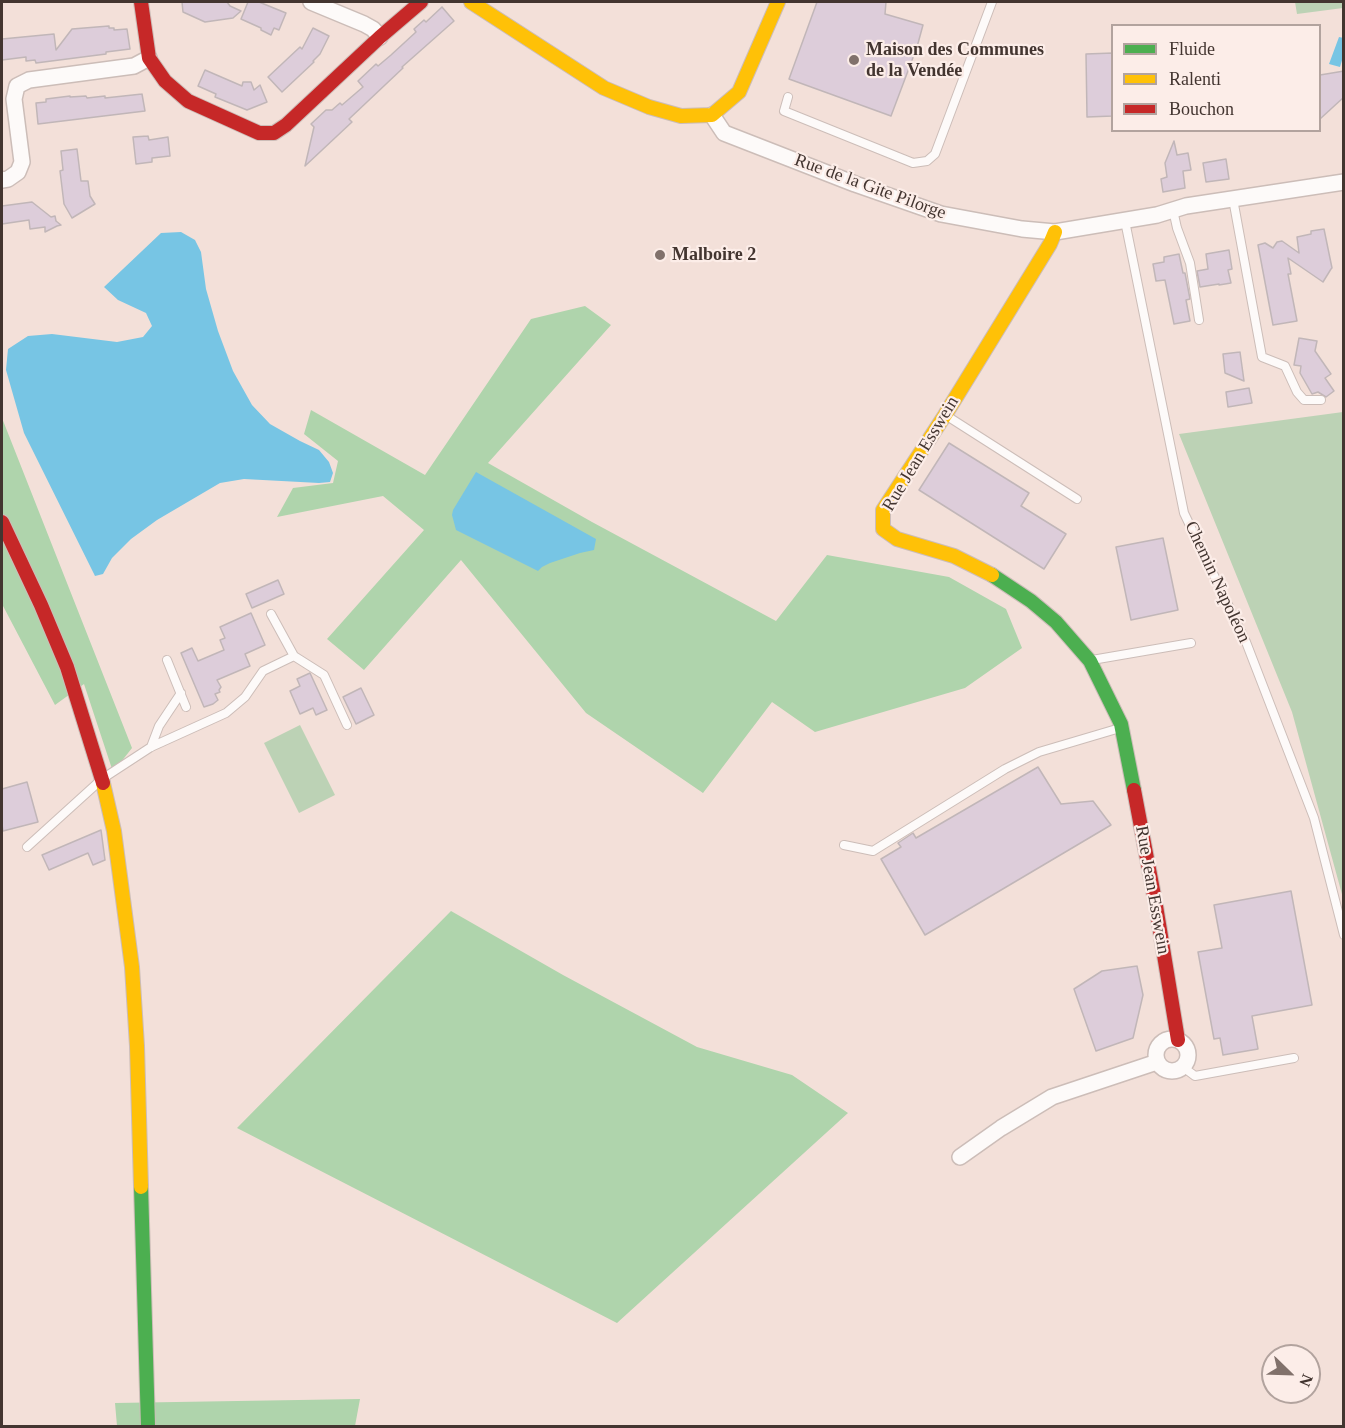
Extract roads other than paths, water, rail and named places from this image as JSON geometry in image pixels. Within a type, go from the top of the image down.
[{"type":"street","points":[[141,2],[149,58],[165,81],[188,101],[259,133],[274,133],[286,125],[421,2]]},
{"type":"street","points":[[311,2],[364,24],[380,37]]},
{"type":"street","points":[[471,2],[604,88],[650,107],[681,116],[712,115],[739,92],[778,2]]},
{"type":"street","points":[[2,180],[18,172],[22,162],[14,99],[17,86],[29,80],[134,66],[149,58]]},
{"type":"street","name":"Rue de la Gite Pilorge","points":[[712,115],[724,133],[855,184],[941,214],[1022,230],[1055,232],[1157,215],[1186,206],[1233,198],[1344,183]]},
{"type":"street","name":"Rue Jean Esswein","points":[[1055,232],[1046,251],[945,415],[883,510],[883,529],[897,539],[954,556],[995,576],[1056,622],[1090,661],[1122,728],[1156,906],[1178,1040]]},
{"type":"street","points":[[2,522],[67,667],[102,779],[114,831],[132,967],[137,1046],[148,1426]]},
{"type":"street","points":[[1167,1039],[1178,1040],[1188,1052],[1186,1063],[1174,1071],[1168,1071],[1160,1066],[1155,1057],[1158,1046],[1167,1039]]},
{"type":"street","points":[[960,1157],[1001,1128],[1052,1097],[1157,1062]]},
{"type":"lane","points":[[789,96],[784,111],[913,162],[927,161],[935,154],[993,2]]},
{"type":"lane","points":[[1233,198],[1262,357],[1285,366],[1297,392],[1304,400],[1321,400]]},
{"type":"lane","points":[[1173,210],[1190,263],[1200,320]]},
{"type":"lane","name":"Chemin Napoléon","points":[[1125,220],[1184,513],[1246,642],[1314,818],[1344,935]]},
{"type":"lane","points":[[945,415],[1077,499]]},
{"type":"lane","points":[[271,614],[294,656],[324,675],[347,725]]},
{"type":"lane","points":[[1090,661],[1191,643]]},
{"type":"lane","points":[[27,847],[102,779],[151,747],[226,713],[245,697],[263,671],[294,656]]},
{"type":"lane","points":[[168,660],[186,707]]},
{"type":"lane","points":[[151,747],[159,726],[182,693]]},
{"type":"lane","points":[[844,845],[873,851],[1005,769],[1039,752],[1122,728]]},
{"type":"lane","points":[[1183,1067],[1195,1076],[1294,1058]]},
{"type":"water","points":[[1339,37],[1344,38],[1340,67],[1329,64]]},
{"type":"water","points":[[181,232],[195,240],[201,252],[206,289],[218,331],[233,371],[252,405],[270,424],[319,450],[329,462],[333,473],[330,482],[319,483],[244,479],[220,483],[157,520],[131,539],[112,558],[103,574],[95,576],[24,433],[6,370],[8,349],[28,336],[52,334],[117,342],[143,337],[152,326],[146,313],[118,300],[104,287],[161,233]]},
{"type":"water","points":[[476,472],[596,539],[594,550],[550,563],[538,571],[456,530],[453,510]]},
{"type":"place","name":"Maison des Communes de la Vendée","points":[[854,60]]},
{"type":"place","name":"Malboire 2","points":[[660,255]]}]
